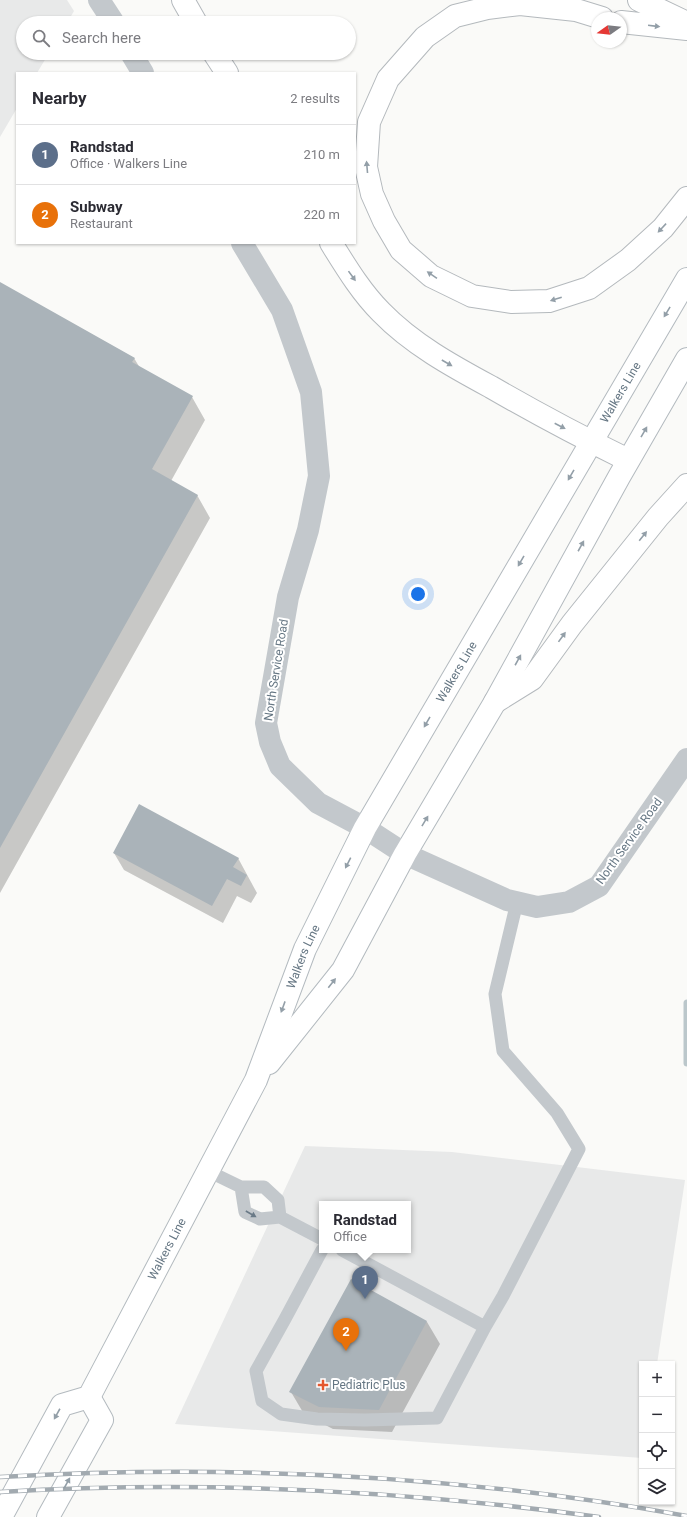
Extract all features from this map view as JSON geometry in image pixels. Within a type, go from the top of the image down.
[{"type":"main road","points":[[182,0],[192,16]]},
{"type":"main road","points":[[640,0],[687,22]]},
{"type":"main road","points":[[591,15],[576,10],[520,4],[487,8],[455,16],[424,37],[388,79],[369,122],[366,167],[372,194],[384,221],[401,250],[431,276],[472,296],[511,302],[549,301],[589,288],[628,260],[663,228],[687,198]]},
{"type":"main road","points":[[627,23],[687,30]]},
{"type":"main road","points":[[218,60],[225,72]]},
{"type":"main road","points":[[332,244],[350,275],[380,312],[412,339],[441,359],[557,425],[628,460]]},
{"type":"main road","name":"Walkers Line","points":[[89,1397],[256,1080],[305,949],[365,828],[687,278]]},
{"type":"main road","name":"Walkers Line","points":[[256,1080],[343,970],[405,854],[495,702],[628,460],[687,359]]},
{"type":"main road","points":[[495,702],[532,679],[572,624],[658,517],[687,485]]},
{"type":"main road","points":[[1,1517],[62,1405],[89,1397],[102,1420],[48,1517]]},
{"type":"street","points":[[99,0],[109,16]]},
{"type":"street","points":[[135,60],[142,72]]},
{"type":"street","name":"North Service Road","points":[[243,244],[282,310],[311,392],[319,476],[308,530],[288,597],[266,723],[270,742],[280,766],[318,803],[365,828],[405,854],[507,900],[537,907],[569,902],[599,886],[687,759]]},
{"type":"lane","points":[[320,1253],[256,1370],[262,1401],[281,1414],[317,1418],[357,1420],[437,1418],[503,1296],[579,1149],[557,1113],[503,1051],[495,994],[517,902]]},
{"type":"lane","points":[[208,1171],[241,1187],[264,1188],[278,1200],[280,1217]]},
{"type":"lane","points":[[241,1187],[245,1212],[260,1219],[280,1217],[319,1237]]},
{"type":"lane","points":[[348,1253],[485,1327]]},
{"type":"shaded area","points":[[0,0],[67,0],[74,11],[71,16],[16,16],[16,60],[45,60],[38,72],[16,72],[16,110],[0,137]]},
{"type":"shaded area","points":[[305,1146],[452,1152],[685,1180],[657,1361],[639,1361],[639,1458],[175,1424]]},
{"type":"building","points":[[0,282],[135,358],[132,362],[193,396],[152,469],[198,495],[0,848]]},
{"type":"building","points":[[139,804],[239,858],[233,867],[247,875],[241,886],[227,879],[212,906],[113,853]]},
{"type":"building","points":[[351,1279],[427,1321],[379,1410],[319,1407],[289,1392]]},
{"type":"waterway","points":[[687,1003],[687,1063]]},
{"type":"railway","points":[[0,1477],[86,1473],[172,1472],[345,1476],[431,1482],[517,1491],[602,1502],[687,1516]]},
{"type":"railway","points":[[0,1492],[150,1487],[300,1490],[450,1500],[599,1517]]},
{"type":"place","name":"Randstad","points":[[365,1299]]},
{"type":"place","name":"Subway","points":[[346,1351]]},
{"type":"place","name":"Pediatric Plus","points":[[323,1385]]}]
